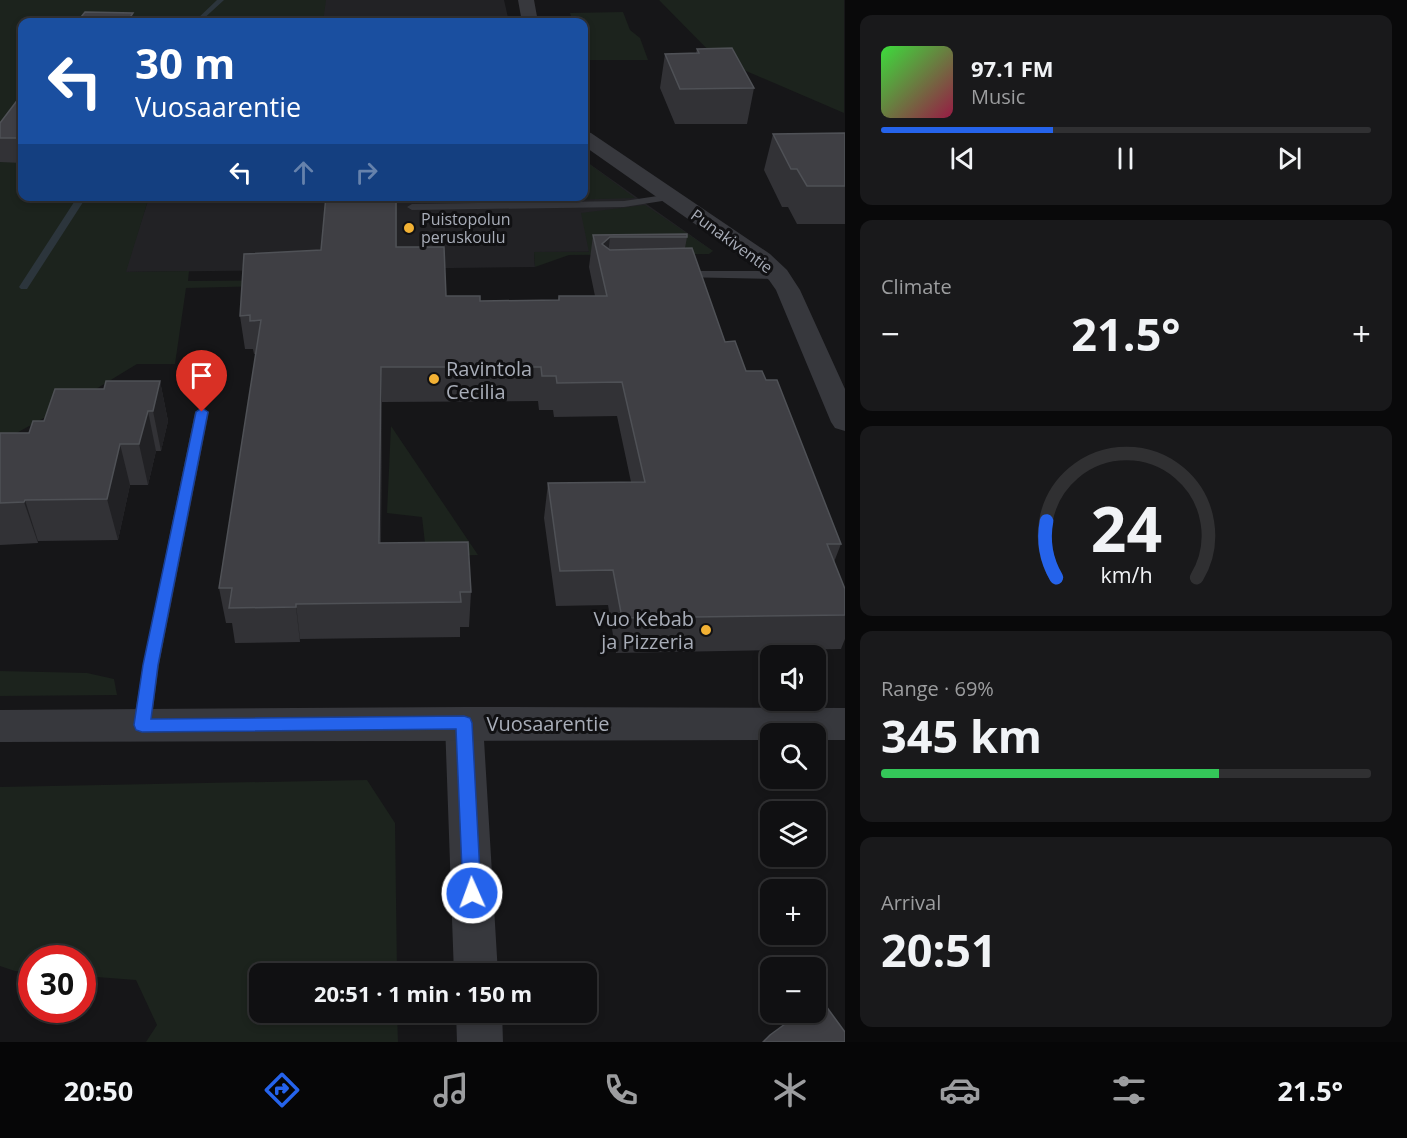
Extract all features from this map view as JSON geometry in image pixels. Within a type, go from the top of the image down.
[{"type":"street","points":[[526,0],[529,18]]},
{"type":"street","name":"Punakiventie","points":[[588,140],[761,259],[778,275],[788,290],[844,422]]},
{"type":"street","points":[[464,723],[475,963]]},
{"type":"street","name":"Vuosaarentie","points":[[0,726],[464,723],[844,724]]},
{"type":"street","points":[[479,1023],[480,1042]]},
{"type":"lane","points":[[412,207],[603,205],[671,197]]},
{"type":"lane","points":[[673,275],[778,275]]},
{"type":"lane","points":[[142,725],[151,665],[202,412]]},
{"type":"shaded area","points":[[0,0],[326,0],[324,18],[18,18],[18,201],[148,201],[126,272],[189,271],[188,281],[299,280],[301,285],[186,288],[175,364],[137,364],[0,442]]},
{"type":"shaded area","points":[[233,0],[504,0],[508,18],[218,18]]},
{"type":"shaded area","points":[[659,0],[844,0],[844,113],[716,58]]},
{"type":"shaded area","points":[[623,12],[630,30],[640,38],[648,60],[588,60],[588,18],[572,18],[570,13]]},
{"type":"shaded area","name":"Puistopolun peruskoulu","points":[[588,163],[713,251],[534,252],[535,267],[125,272],[148,201],[588,201]]},
{"type":"shaded area","points":[[588,163],[635,198],[588,199]]},
{"type":"shaded area","points":[[645,205],[713,251],[709,254],[569,255],[535,267],[534,252],[589,252],[581,213]]},
{"type":"shaded area","points":[[391,426],[478,555],[393,557],[425,543],[422,517],[387,513]]},
{"type":"shaded area","points":[[0,671],[87,673],[114,679],[117,695],[0,696]]},
{"type":"shaded area","points":[[367,780],[395,823],[397,963],[249,963],[249,1023],[397,1023],[398,1042],[146,1042],[157,1025],[136,980],[96,977],[96,945],[18,945],[18,971],[0,966],[0,787]]},
{"type":"building","points":[[85,12],[133,13],[130,18],[80,18]]},
{"type":"building","points":[[732,48],[754,88],[680,89],[665,54],[699,53],[697,49]]},
{"type":"building","points":[[18,99],[18,138],[0,138],[0,123]]},
{"type":"building","points":[[845,133],[845,186],[807,186],[797,169],[791,169],[773,134]]},
{"type":"building","points":[[326,201],[396,201],[396,247],[444,247],[446,296],[480,296],[480,301],[559,300],[559,296],[607,296],[593,235],[687,234],[687,237],[610,237],[602,244],[610,250],[692,248],[725,342],[735,341],[746,371],[762,371],[766,380],[777,380],[841,544],[827,544],[845,589],[845,615],[622,618],[613,570],[560,571],[548,483],[645,482],[622,382],[557,383],[556,376],[542,376],[541,367],[381,367],[379,543],[468,542],[471,592],[460,592],[461,602],[296,604],[296,607],[229,608],[232,588],[219,588],[261,320],[250,321],[250,315],[240,316],[244,254],[321,250]]},
{"type":"building","points":[[106,381],[160,381],[153,411],[148,411],[139,444],[120,444],[107,499],[25,500],[24,502],[0,503],[0,433],[29,433],[33,421],[44,421],[55,389],[104,389]]},
{"type":"building","points":[[826,1006],[845,1032],[845,1042],[763,1042],[786,1023],[826,1023]]},
{"type":"waterway","points":[[201,18],[221,0]]},
{"type":"waterway","points":[[24,287],[80,201]]},
{"type":"place","name":"Puistopolun peruskoulu","points":[[409,228]]},
{"type":"place","name":"Ravintola Cecilia","points":[[434,379]]},
{"type":"place","name":"Vuo Kebab ja Pizzeria","points":[[706,630]]},
{"type":"route","points":[[202,412],[151,665],[142,725],[464,723],[472,893]]}]
